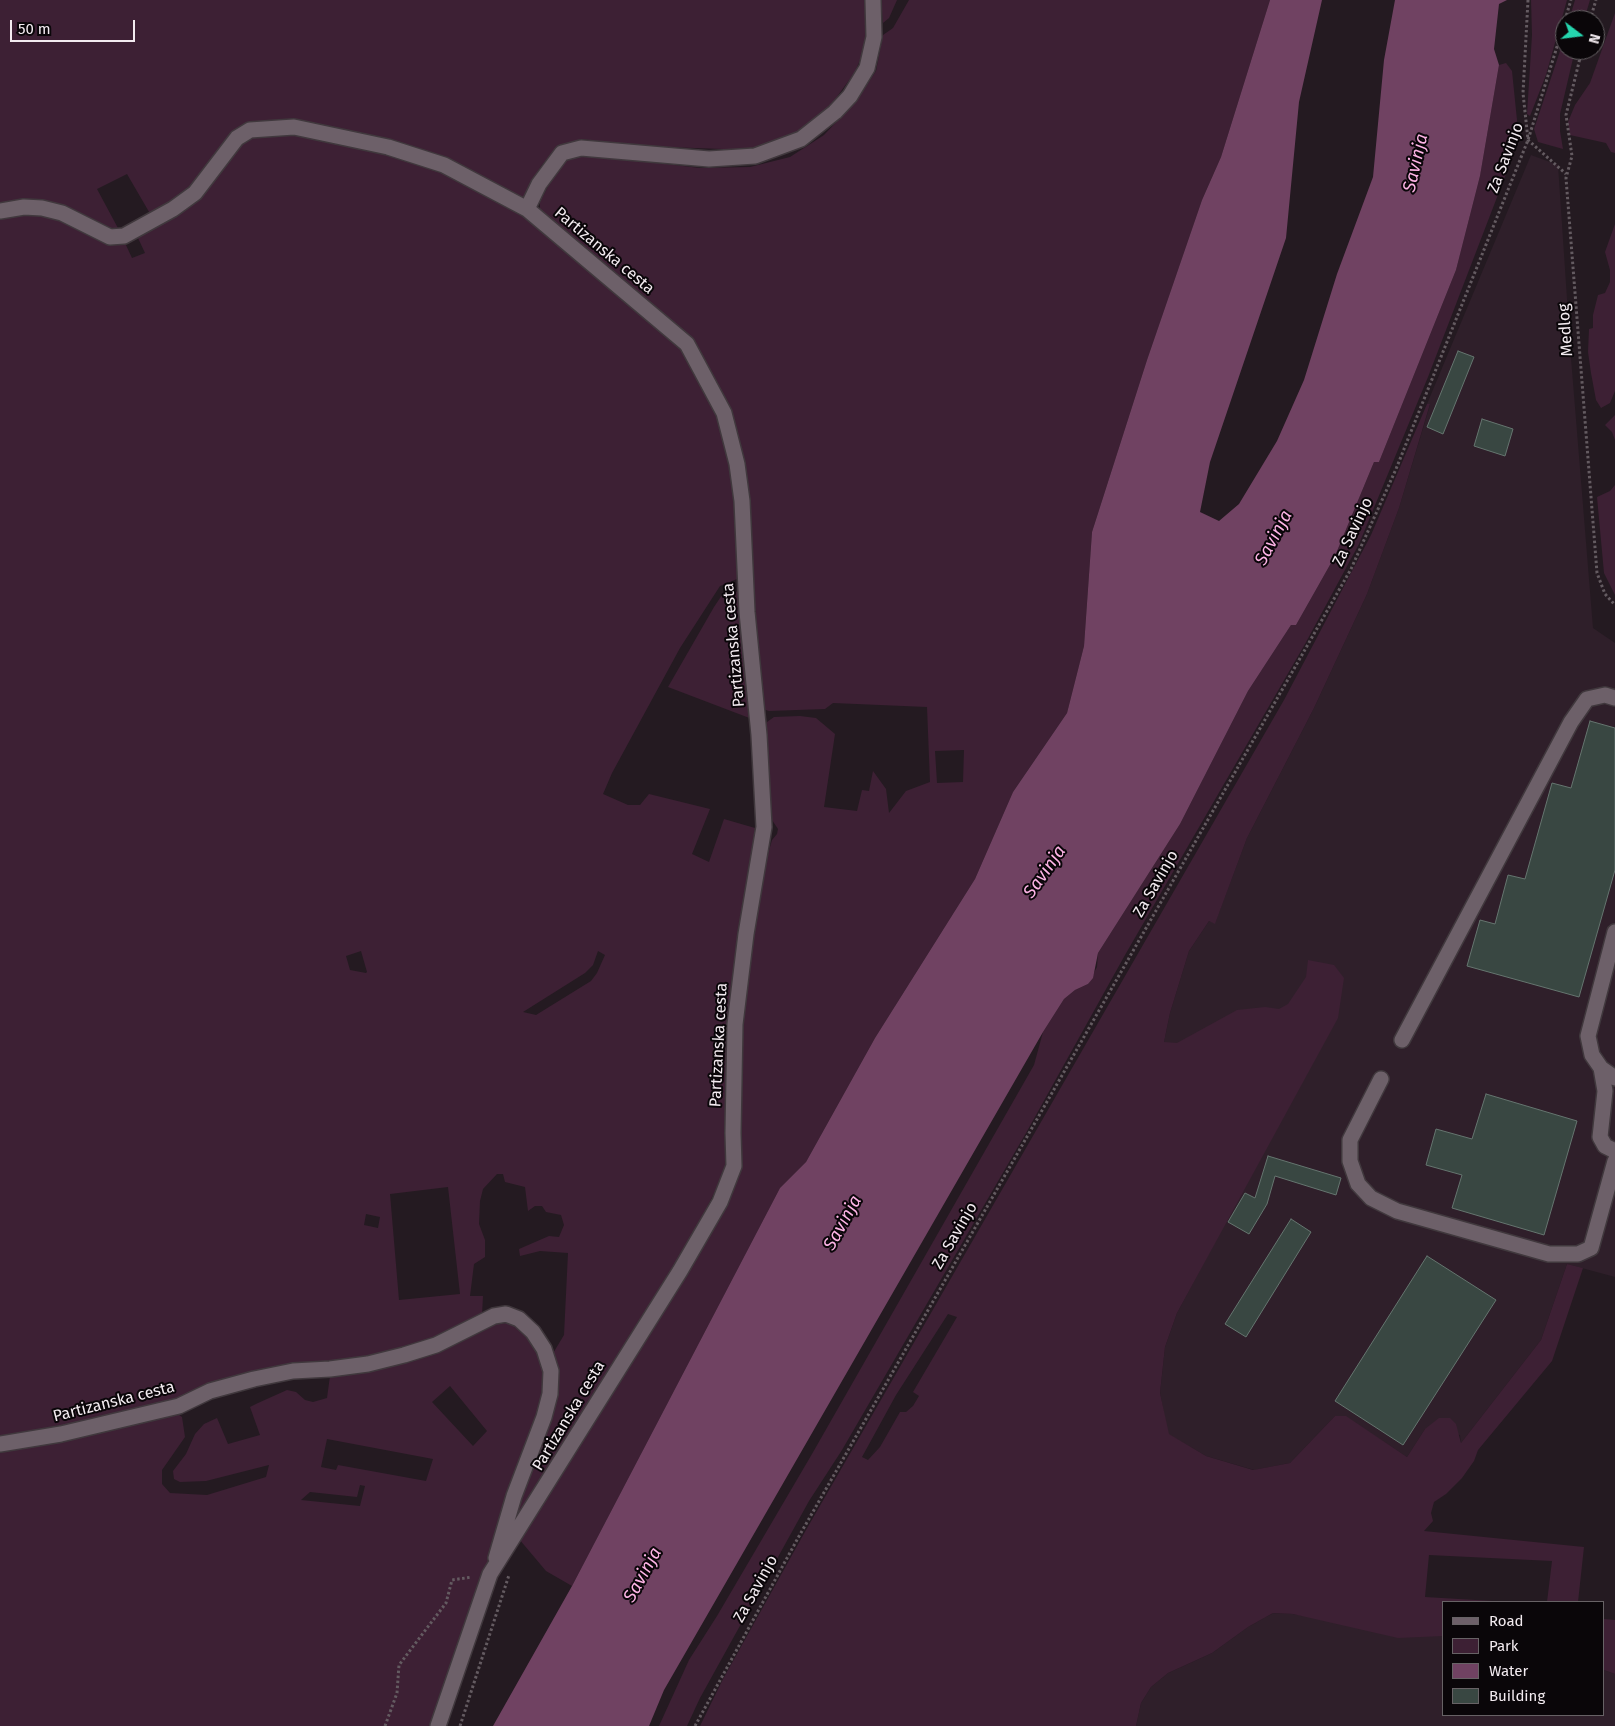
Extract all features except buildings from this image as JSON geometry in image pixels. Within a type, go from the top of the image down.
[{"type":"street","points":[[527,209],[539,184],[562,153],[581,148],[709,159],[755,156],[801,139],[835,112],[850,96],[868,68],[874,37],[872,0]]},
{"type":"street","name":"Partizanska cesta","points":[[0,211],[24,207],[42,208],[62,213],[110,237],[124,236],[173,210],[194,193],[237,138],[250,130],[294,127],[370,143],[444,165],[527,209],[688,344],[724,413],[736,464],[742,501],[747,612],[760,752],[764,827],[746,934],[736,1024],[734,1166],[720,1202],[680,1270],[491,1573]]},
{"type":"street","points":[[1402,1040],[1571,722],[1587,699],[1605,694],[1615,698]]},
{"type":"street","points":[[1615,932],[1588,1036],[1592,1055],[1601,1068],[1615,1078]]},
{"type":"street","points":[[1601,1068],[1605,1090],[1600,1137],[1605,1146],[1615,1150]]},
{"type":"street","points":[[1381,1079],[1350,1140],[1350,1161],[1358,1184],[1371,1198],[1398,1211],[1549,1254],[1578,1254],[1591,1248],[1615,1161]]},
{"type":"street","name":"Partizanska cesta","points":[[0,1444],[60,1434],[179,1406],[210,1391],[254,1378],[293,1371],[330,1370],[404,1356],[436,1345],[494,1316],[506,1314],[519,1319],[533,1332],[544,1349],[552,1370],[550,1394],[544,1417],[514,1496],[491,1573],[438,1726]]},
{"type":"path","points":[[1528,0],[1523,93],[1528,140],[1566,174]]},
{"type":"path","name":"Za Savinjo","points":[[695,1726],[798,1538],[1351,569],[1396,469],[1528,140],[1555,52]]},
{"type":"path","name":"Medlog","points":[[1580,60],[1566,115],[1572,146],[1572,156],[1566,174],[1597,573],[1605,594],[1615,605]]},
{"type":"path","points":[[460,1726],[512,1567]]},
{"type":"path","points":[[385,1726],[397,1693],[400,1665],[446,1603],[452,1580],[491,1573]]},
{"type":"shaded area","points":[[1531,155],[1558,165],[1571,358],[1593,628],[1615,643],[1615,1277],[1567,1264],[1541,1340],[1461,1443],[1460,1435],[1425,1429],[1407,1457],[1346,1417],[1335,1416],[1290,1463],[1254,1470],[1206,1456],[1168,1434],[1160,1393],[1165,1347],[1177,1313],[1222,1229],[1164,1042],[1170,1013],[1189,951],[1209,921],[1215,923],[1247,838],[1314,708],[1367,594],[1399,508],[1430,405],[1427,404]]},
{"type":"shaded area","points":[[1273,1613],[1293,1614],[1442,1636],[1442,1716],[1605,1716],[1605,1670],[1615,1674],[1615,1726],[1136,1726],[1141,1703],[1151,1687],[1168,1673],[1212,1653],[1248,1627]]},
{"type":"green space","points":[[0,0],[866,0],[867,43],[855,72],[831,105],[797,133],[751,150],[637,146],[582,139],[558,147],[541,166],[522,199],[446,160],[248,124],[185,197],[152,217],[127,174],[97,189],[119,230],[0,207]]},
{"type":"green space","points":[[881,0],[897,0],[889,18],[883,23]]},
{"type":"green space","points":[[909,0],[1270,0],[1221,157],[1202,200],[1147,360],[1092,532],[1084,646],[1067,713],[1013,792],[975,879],[875,1038],[806,1162],[780,1188],[572,1586],[546,1571],[519,1539],[725,1206],[739,1089],[741,1026],[751,935],[762,875],[772,840],[777,834],[778,829],[770,817],[765,729],[767,722],[774,717],[800,716],[816,718],[835,734],[824,807],[857,811],[862,790],[869,791],[873,771],[886,789],[889,813],[906,791],[930,782],[927,707],[833,703],[825,709],[769,711],[763,709],[747,501],[692,339],[540,210],[540,202],[557,169],[564,161],[580,154],[700,168],[750,167],[790,157],[824,135],[857,100],[876,71],[883,35],[893,28]],"holes":[[[964,750],[963,782],[937,783],[935,751]]]},
{"type":"green space","points":[[1531,0],[1567,0],[1564,10],[1555,10],[1555,43],[1546,75],[1530,116],[1527,114],[1532,35]]},
{"type":"green space","points":[[1575,0],[1590,0],[1587,10],[1572,10]]},
{"type":"green space","points":[[1615,13],[1615,153],[1611,152],[1606,143],[1570,135],[1568,122],[1575,105],[1590,83],[1598,60],[1605,60],[1605,41]]},
{"type":"green space","points":[[1557,60],[1573,60],[1560,114],[1563,149],[1538,142],[1534,129]]},
{"type":"green space","points":[[1506,63],[1512,71],[1517,120],[1514,153],[1428,377],[1359,544],[1305,644],[1125,955],[1026,1133],[842,1450],[809,1501],[700,1698],[687,1726],[659,1726],[689,1660],[812,1454],[1034,1065],[1043,1032],[1064,999],[1075,990],[1088,984],[1097,967],[1098,953],[1180,824],[1248,691],[1291,625],[1296,625],[1335,556],[1374,462],[1379,462],[1456,270],[1480,176],[1499,65]]},
{"type":"green space","points":[[250,134],[298,135],[350,142],[441,170],[522,216],[599,277],[684,350],[717,415],[730,465],[741,569],[737,579],[720,586],[680,648],[612,773],[603,794],[628,805],[640,805],[649,794],[710,809],[692,854],[709,862],[724,819],[755,828],[749,874],[726,1129],[726,1169],[677,1268],[484,1574],[430,1726],[0,1726],[0,1450],[175,1412],[182,1417],[185,1437],[162,1470],[162,1484],[170,1493],[207,1495],[266,1477],[269,1465],[206,1481],[180,1482],[174,1479],[173,1471],[186,1454],[195,1434],[204,1424],[217,1418],[228,1444],[260,1435],[250,1407],[287,1390],[296,1392],[305,1400],[313,1402],[327,1398],[330,1376],[491,1324],[506,1323],[523,1329],[546,1365],[564,1335],[568,1253],[540,1251],[520,1256],[519,1249],[549,1236],[559,1237],[564,1225],[561,1215],[546,1212],[542,1206],[535,1206],[528,1211],[525,1187],[505,1182],[503,1174],[497,1174],[483,1189],[480,1201],[479,1224],[485,1240],[485,1257],[474,1264],[470,1296],[483,1296],[482,1315],[432,1341],[351,1362],[297,1364],[256,1371],[207,1386],[184,1398],[65,1427],[0,1437],[0,214],[42,213],[125,243],[132,258],[145,253],[138,238],[146,228]],"holes":[[[361,951],[367,972],[350,970],[346,956]],[[598,951],[605,955],[591,981],[536,1015],[523,1012],[585,973],[593,965]],[[448,1187],[460,1294],[399,1300],[390,1194]],[[366,1214],[380,1217],[378,1228],[364,1225]],[[450,1386],[487,1431],[473,1446],[432,1402]],[[327,1439],[433,1459],[426,1481],[338,1465],[336,1470],[321,1467]],[[360,1485],[365,1486],[360,1506],[301,1500],[310,1492],[357,1497]]]},
{"type":"green space","points":[[1615,224],[1615,391],[1610,403],[1601,408],[1596,400],[1591,373],[1588,352],[1589,329],[1593,328],[1593,315],[1598,295],[1605,293],[1610,282],[1610,270],[1605,252]]},
{"type":"green space","points":[[1427,404],[1430,404],[1399,508],[1367,594],[1314,708],[1247,838],[1215,924],[1209,921],[1189,951],[1170,1013],[1164,1042],[1177,1043],[1237,1010],[1265,1007],[1279,1009],[1288,1004],[1306,977],[1308,960],[1334,965],[1344,978],[1338,1018],[1177,1313],[1165,1347],[1160,1393],[1169,1434],[1206,1456],[1253,1470],[1290,1463],[1335,1416],[1346,1416],[1407,1457],[1425,1429],[1439,1418],[1450,1418],[1456,1424],[1461,1443],[1541,1340],[1567,1264],[1583,1268],[1552,1361],[1478,1450],[1474,1461],[1462,1478],[1446,1494],[1434,1502],[1431,1513],[1433,1521],[1424,1531],[1584,1547],[1578,1601],[1547,1601],[1552,1561],[1429,1555],[1425,1597],[1493,1601],[1442,1601],[1442,1636],[1398,1638],[1293,1614],[1273,1613],[1248,1627],[1212,1653],[1168,1673],[1151,1687],[1141,1703],[1136,1726],[700,1726],[723,1679],[806,1530],[1284,700],[1371,535]],"holes":[[[948,1314],[957,1317],[913,1392],[919,1396],[913,1406],[906,1412],[900,1412],[880,1447],[868,1460],[862,1457],[896,1395]]]},
{"type":"green space","points":[[1615,415],[1615,440],[1612,432],[1605,425]]},
{"type":"green space","points":[[1615,485],[1615,595],[1604,573],[1597,497],[1610,491]]},
{"type":"green space","points":[[729,590],[738,592],[742,597],[752,719],[668,687],[714,607],[724,592]]},
{"type":"green space","points":[[1605,1619],[1615,1620],[1615,1674],[1605,1670]]},
{"type":"water","name":"Savinja","points":[[1270,0],[1322,0],[1299,102],[1286,238],[1210,462],[1200,512],[1219,521],[1239,504],[1277,441],[1304,380],[1337,274],[1373,177],[1384,60],[1395,0],[1507,0],[1499,4],[1494,49],[1499,65],[1480,176],[1456,270],[1379,462],[1374,462],[1335,556],[1296,625],[1291,625],[1248,691],[1180,824],[1098,953],[1093,978],[1088,984],[1075,990],[1064,999],[1043,1032],[664,1690],[649,1726],[493,1726],[572,1586],[780,1188],[806,1162],[875,1038],[975,879],[1013,792],[1067,713],[1084,646],[1092,532],[1147,360],[1202,200],[1221,157]]}]
